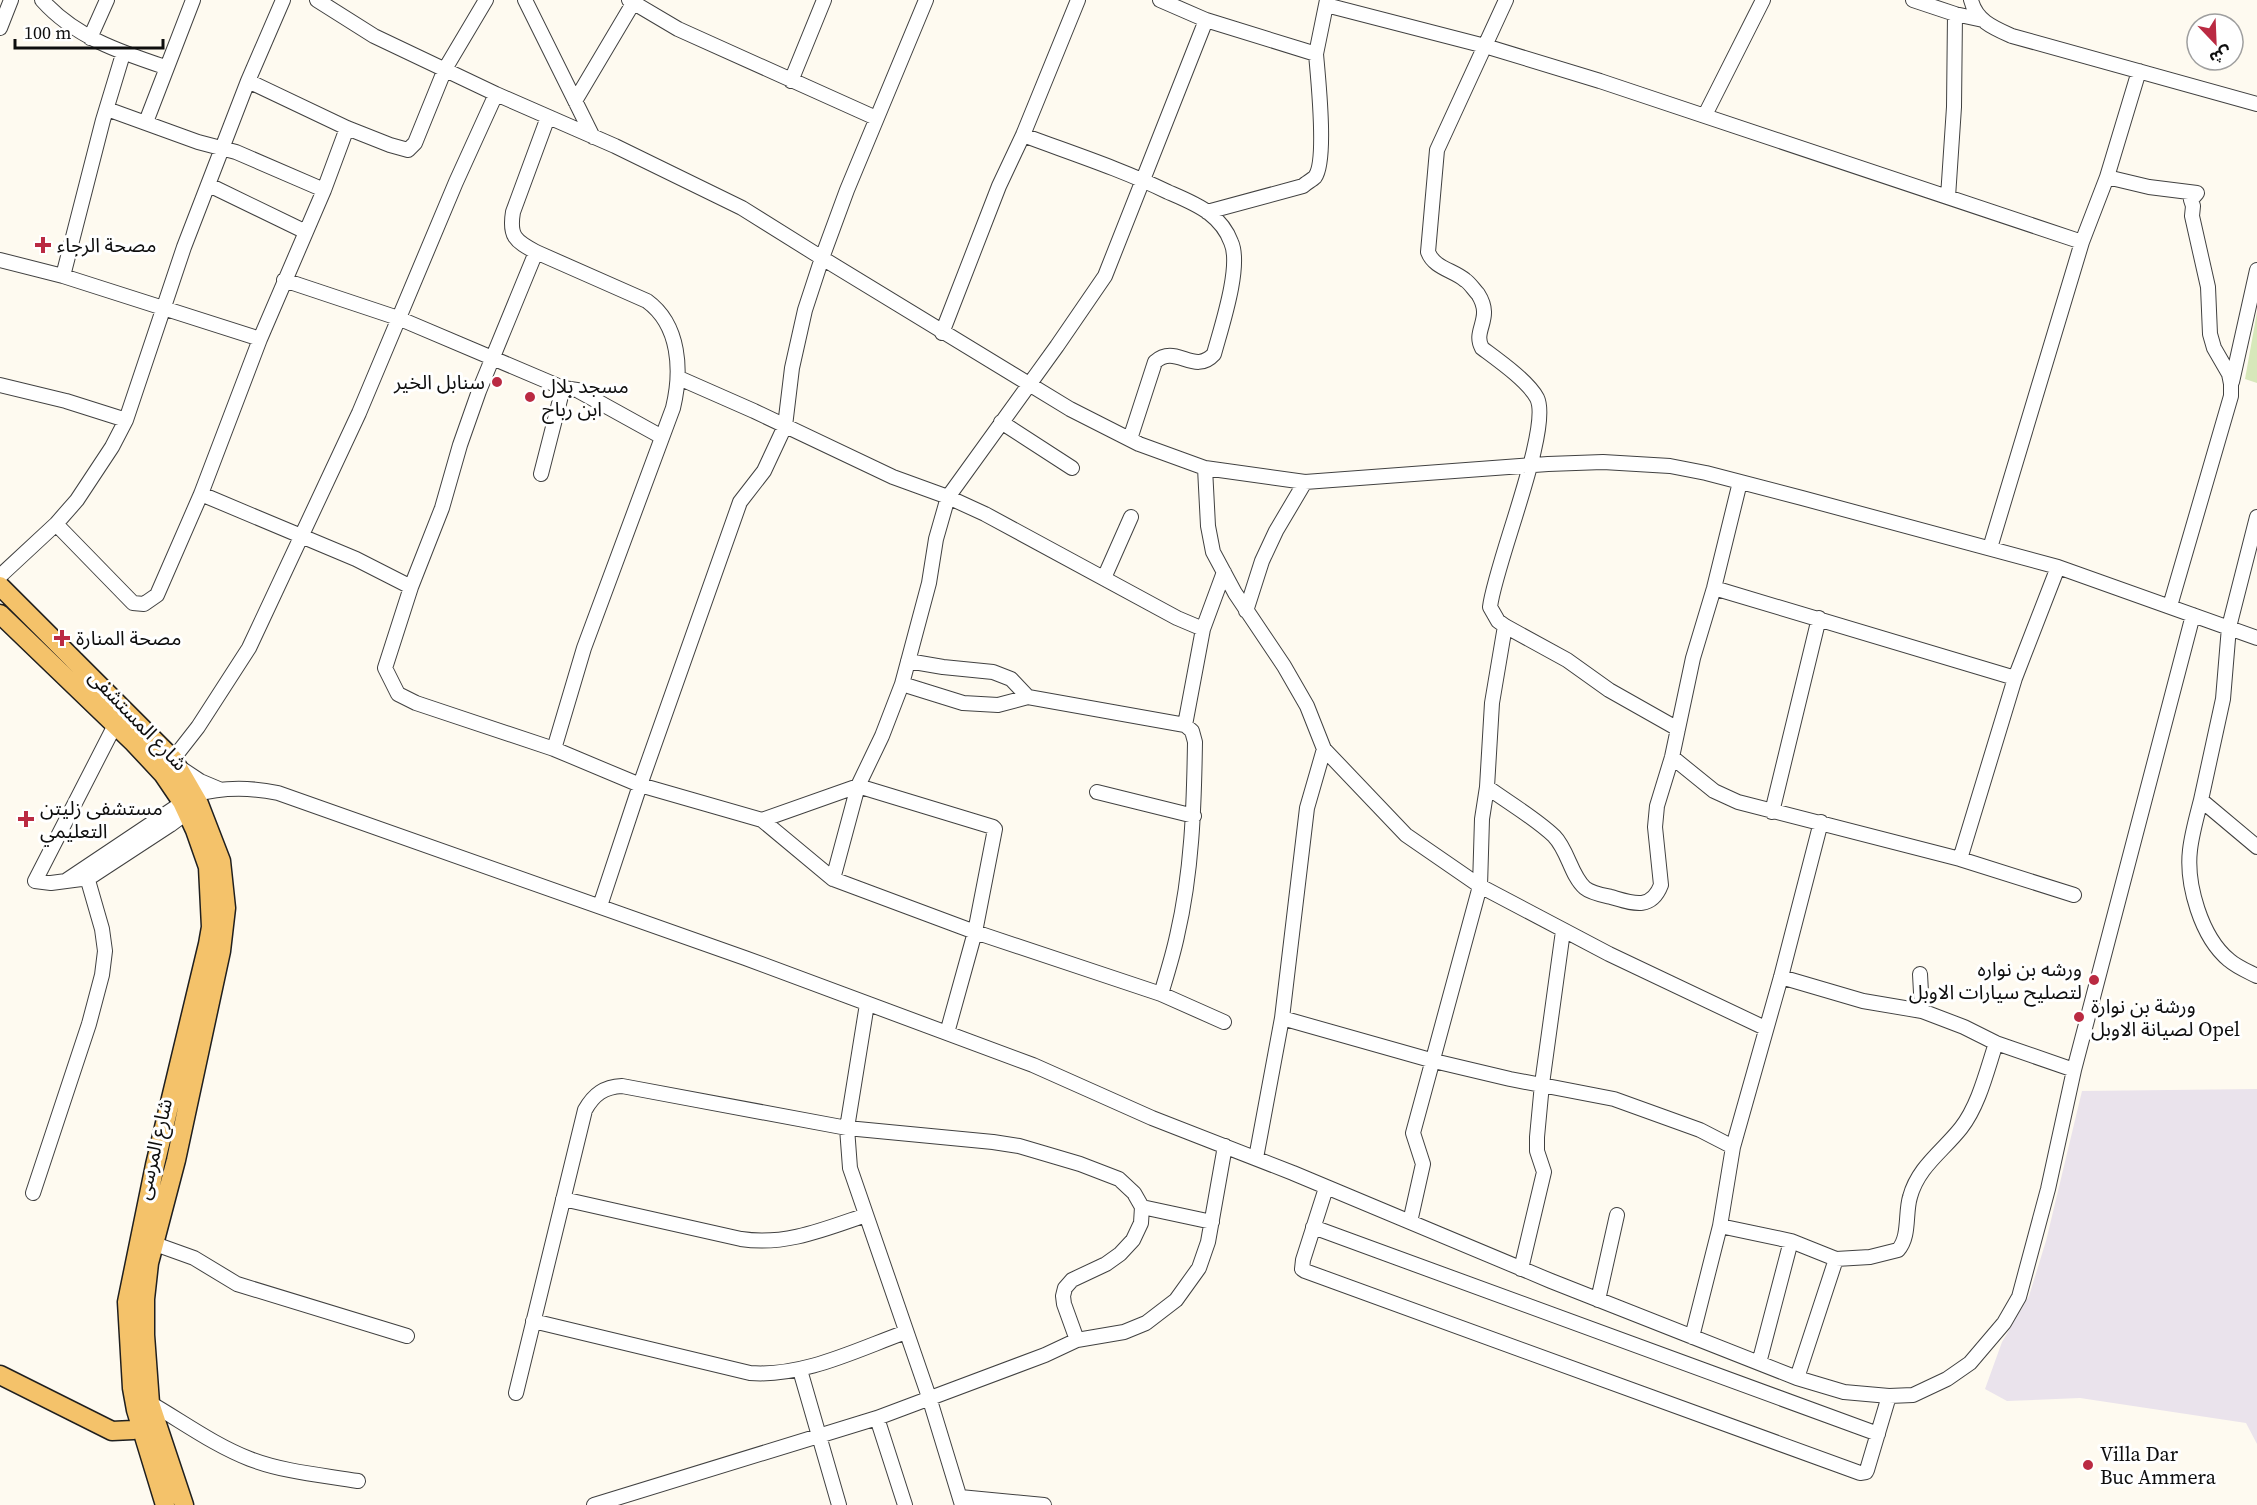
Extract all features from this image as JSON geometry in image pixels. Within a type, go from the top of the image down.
[{"type":"main road","name":"شارع المستشفى","points":[[0,585],[176,763],[190,803]]},
{"type":"main road","name":"شارع المستشفى","points":[[0,614],[115,725],[190,803]]},
{"type":"main road","name":"شارع المرسى","points":[[184,1505],[145,1413],[145,1299],[149,1263],[208,1014],[226,908],[221,861],[190,803]]},
{"type":"main road","name":"شارع المرسى","points":[[165,1505],[152,1461],[145,1413],[128,1339],[127,1302],[155,1165],[211,927],[208,867],[195,830],[190,803]]},
{"type":"main road","points":[[0,1375],[130,1442],[152,1461]]},
{"type":"main road","points":[[107,1429],[126,1432],[145,1413]]},
{"type":"street","points":[[0,28],[11,0]]},
{"type":"street","points":[[42,0],[64,20],[90,38],[123,54],[165,67]]},
{"type":"street","points":[[90,38],[107,0]]},
{"type":"street","points":[[146,122],[165,67],[193,0]]},
{"type":"street","points":[[0,576],[56,524],[88,484],[126,420],[135,399],[163,309],[209,185],[248,81],[283,0]]},
{"type":"street","points":[[317,0],[374,36],[685,179],[742,208],[942,333],[1079,413],[1130,439],[1205,468],[1305,482],[1603,462],[1636,463],[1706,473],[2058,567],[2257,638]]},
{"type":"street","points":[[248,81],[347,128],[404,150],[412,147],[445,69],[486,0]]},
{"type":"street","points":[[525,0],[593,137]]},
{"type":"street","points":[[791,81],[824,0]]},
{"type":"street","points":[[600,906],[640,784],[740,502],[764,471],[785,426],[792,368],[802,322],[822,258],[876,118],[926,0]]},
{"type":"street","points":[[942,333],[999,186],[1023,135],[1078,0]]},
{"type":"street","points":[[1160,0],[1206,20],[1316,54]]},
{"type":"street","points":[[1506,0],[1437,150],[1428,252],[1434,262],[1466,280],[1479,296],[1485,318],[1478,337],[1480,344],[1533,391],[1540,409],[1531,466],[1508,536],[1490,607],[1493,615],[1505,626],[1567,660],[1626,700],[1678,729]]},
{"type":"street","points":[[1705,115],[1763,0]]},
{"type":"street","points":[[1912,0],[1955,14],[1983,20]]},
{"type":"street","points":[[1971,0],[1977,14],[1983,20],[1991,27],[2012,36],[2257,104]]},
{"type":"street","points":[[575,102],[632,1],[678,29],[876,118]]},
{"type":"street","points":[[1207,212],[1303,186],[1315,177],[1320,162],[1321,139],[1316,54],[1327,2],[1485,46],[1705,115],[2082,242]]},
{"type":"street","points":[[1948,197],[1954,107],[1955,14]]},
{"type":"street","points":[[833,879],[858,786],[882,736],[902,684],[929,583],[936,539],[948,497],[1105,276],[1206,20]]},
{"type":"street","points":[[63,276],[123,54]]},
{"type":"street","points":[[1990,548],[2082,242],[2106,177],[2139,71]]},
{"type":"street","points":[[496,93],[359,413],[249,648],[176,763],[200,781],[219,789],[261,790],[294,798],[600,906],[1032,1065],[1152,1118],[1256,1158],[1521,1269],[1797,1378],[1844,1392],[1889,1396],[1913,1395],[1947,1379],[1970,1363],[2013,1311],[2019,1297],[2048,1189],[2074,1070],[2193,615]]},
{"type":"street","points":[[107,109],[198,142],[236,152],[324,190]]},
{"type":"street","points":[[548,117],[513,212],[511,225],[518,241],[536,252],[647,301],[657,309],[667,321],[672,336],[679,378],[673,408],[584,648],[554,749]]},
{"type":"street","points":[[56,524],[133,603],[144,604],[157,595],[201,494],[260,339],[324,190],[347,128]]},
{"type":"street","points":[[1023,135],[1143,179],[1207,212],[1220,223],[1232,242],[1234,257],[1231,287],[1214,354],[1208,361],[1202,363],[1172,355],[1160,357],[1155,362],[1130,439]]},
{"type":"street","points":[[2106,177],[2149,187],[2197,193],[2191,200],[2192,216],[2208,287],[2210,334],[2231,384]]},
{"type":"street","points":[[209,185],[306,232]]},
{"type":"street","points":[[536,252],[491,357],[460,445],[442,508],[411,587],[385,669],[399,694],[416,703],[554,749],[640,784],[762,820],[833,879],[975,932],[1161,994],[1224,1022]]},
{"type":"street","points":[[0,260],[63,276],[260,339]]},
{"type":"street","points":[[2170,606],[2231,396],[2231,384],[2257,270]]},
{"type":"street","points":[[284,280],[398,318],[563,388],[577,390],[662,436]]},
{"type":"street","points":[[679,378],[893,477],[948,497],[985,514],[1177,618],[1203,629]]},
{"type":"street","points":[[0,385],[126,420]]},
{"type":"street","points":[[541,474],[563,388]]},
{"type":"street","points":[[1001,422],[1072,468]]},
{"type":"street","points":[[1205,468],[1208,526],[1213,552],[1246,612],[1302,696],[1324,749],[1406,835],[1480,886],[1563,931],[1685,992],[1765,1028]]},
{"type":"street","points":[[1246,612],[1262,561],[1276,531],[1305,482]]},
{"type":"street","points":[[1487,787],[1553,835],[1569,858],[1584,888],[1634,903],[1642,903],[1658,894],[1661,885],[1655,826],[1657,806],[1672,757],[1693,658],[1714,588],[1740,482]]},
{"type":"street","points":[[201,494],[356,559],[411,587]]},
{"type":"street","points":[[1104,578],[1131,517]]},
{"type":"street","points":[[2257,517],[2229,627],[2223,699],[2190,852],[2195,898],[2208,934],[2228,960],[2257,976]]},
{"type":"street","points":[[1960,859],[2015,678],[2058,567]]},
{"type":"street","points":[[1185,725],[1203,629],[1224,572]]},
{"type":"street","points":[[1714,588],[2015,678]]},
{"type":"street","points":[[1772,812],[1819,618]]},
{"type":"street","points":[[1410,1222],[1423,1164],[1413,1133],[1480,886],[1482,819],[1487,787],[1492,703],[1505,626]]},
{"type":"street","points":[[908,661],[993,672],[1011,679],[1028,697]]},
{"type":"street","points":[[902,684],[963,703],[986,705],[1012,703],[1028,697],[1185,725],[1192,731],[1195,742],[1194,816],[1182,909],[1161,994]]},
{"type":"street","points":[[115,725],[35,881],[51,883],[67,880],[86,872],[190,803],[219,789]]},
{"type":"street","points":[[1256,1158],[1282,1018],[1307,808],[1324,749]]},
{"type":"street","points":[[1672,757],[1714,791],[1738,802],[1960,859],[2074,895]]},
{"type":"street","points":[[762,820],[858,786],[995,829],[975,932],[947,1033]]},
{"type":"street","points":[[1096,792],[1194,816]]},
{"type":"street","points":[[2201,800],[2257,847]]},
{"type":"street","points":[[1692,1337],[1720,1226],[1732,1147],[1781,977],[1821,822]]},
{"type":"street","points":[[33,1193],[89,1024],[102,975],[104,941],[86,872]]},
{"type":"street","points":[[1521,1269],[1544,1172],[1536,1144],[1563,931]]},
{"type":"street","points":[[1920,974],[1922,1011]]},
{"type":"street","points":[[1781,977],[1863,1001],[1922,1011],[1964,1027],[1996,1043],[2074,1070]]},
{"type":"street","points":[[867,1004],[847,1128],[850,1168],[929,1397],[961,1501],[1044,1505]]},
{"type":"street","points":[[1282,1018],[1434,1060],[1614,1099],[1700,1130],[1732,1147]]},
{"type":"street","points":[[1720,1226],[1791,1241],[1836,1259],[1886,1254],[1901,1247],[1910,1198],[1916,1182],[1926,1165],[1967,1119],[1996,1043]]},
{"type":"street","points":[[516,1393],[585,1110],[600,1092],[611,1087],[622,1086],[847,1128],[1019,1146],[1080,1164],[1119,1179],[1134,1193],[1142,1208],[1141,1222],[1133,1240],[1106,1264],[1072,1280],[1065,1288],[1064,1304],[1077,1340]]},
{"type":"street","points":[[594,1505],[877,1418],[1045,1355],[1077,1340],[1135,1328],[1167,1309],[1184,1291],[1199,1268],[1208,1242],[1225,1146]]},
{"type":"street","points":[[1326,1188],[1302,1265],[1305,1271],[1860,1473],[1867,1470],[1889,1396]]},
{"type":"street","points":[[563,1199],[741,1239],[762,1241],[799,1237],[866,1215]]},
{"type":"street","points":[[1142,1208],[1212,1222]]},
{"type":"street","points":[[1598,1300],[1617,1215]]},
{"type":"street","points":[[1313,1227],[1878,1434]]},
{"type":"street","points":[[1759,1363],[1791,1241]]},
{"type":"street","points":[[155,1245],[194,1258],[230,1281],[245,1287],[407,1336]]},
{"type":"street","points":[[1797,1378],[1836,1259]]},
{"type":"street","points":[[532,1320],[750,1373],[774,1374],[800,1370],[906,1332]]},
{"type":"street","points":[[800,1370],[817,1436],[839,1505]]},
{"type":"street","points":[[145,1413],[201,1435],[248,1458],[284,1468],[358,1481]]},
{"type":"street","points":[[877,1418],[905,1505]]},
{"type":"shaded area","points":[[2257,1089],[2257,1444],[2246,1423],[2080,1398],[2007,1401],[1985,1389],[2002,1342],[2029,1296],[2046,1241],[2082,1091]]},
{"type":"green space","points":[[2257,312],[2257,383],[2245,379]]},
{"type":"place","name":"مصحة الرجاء","points":[[43,245]]},
{"type":"place","name":"سنابل الخير","points":[[497,382]]},
{"type":"place","name":"مسجد بلال ابن رباح","points":[[530,397]]},
{"type":"place","name":"مصحة المنارة","points":[[62,638]]},
{"type":"place","name":"مستشفى زليتن التعليمي","points":[[26,819]]},
{"type":"place","name":"ورشه بن نواره لتصليح سيارات الاوبل","points":[[2094,980]]},
{"type":"place","name":"ورشة بن نوارة لصيانة الاوبل Opel","points":[[2079,1017]]},
{"type":"place","name":"Villa Dar Buc Ammera","points":[[2088,1465]]}]
